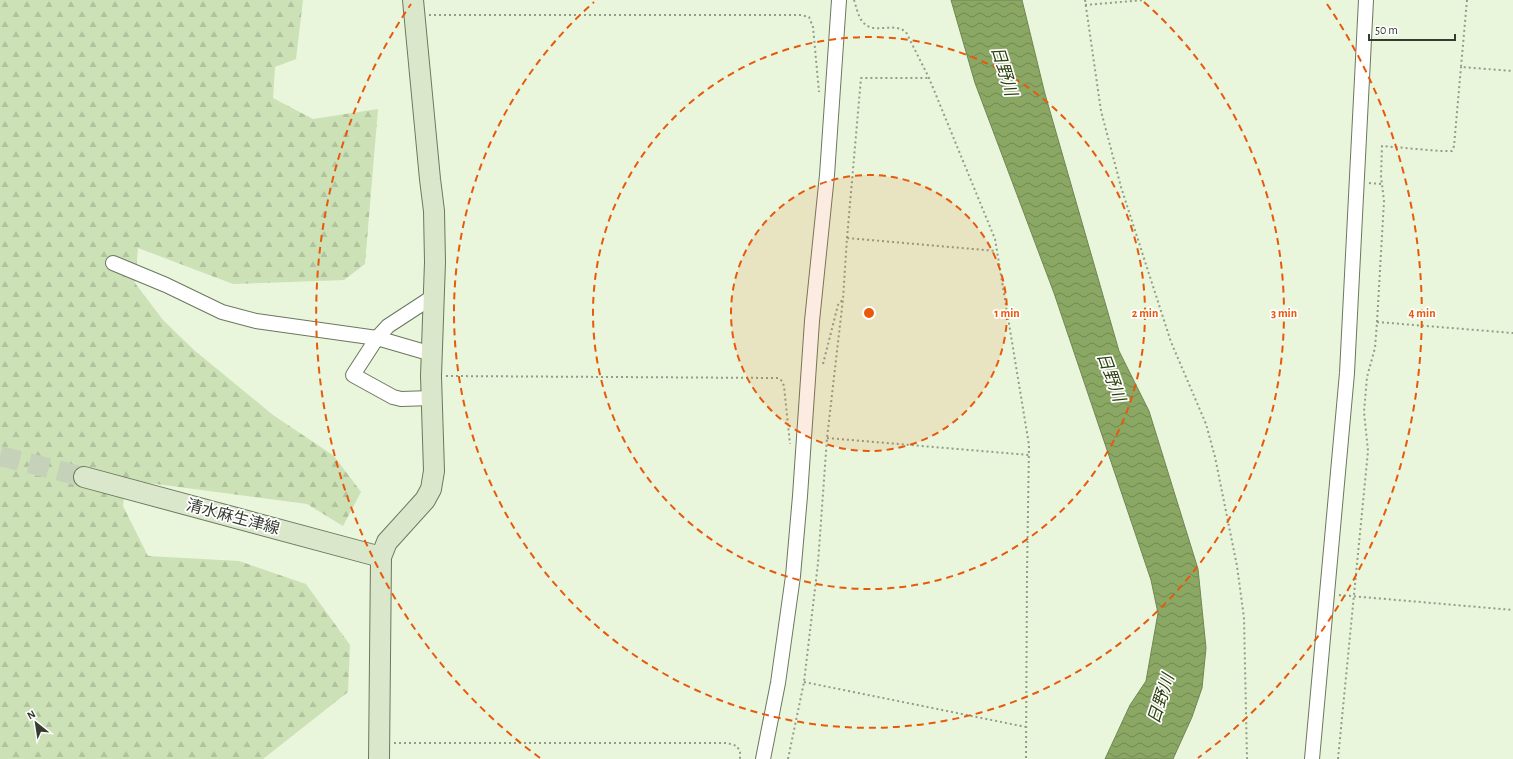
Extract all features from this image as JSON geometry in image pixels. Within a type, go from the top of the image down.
[{"type":"street","points":[[763,759],[778,683],[793,576],[812,321],[827,175],[839,0]]},
{"type":"street","points":[[1312,759],[1347,373],[1366,0]]},
{"type":"street","points":[[1364,36],[1374,0]]},
{"type":"street","points":[[379,751],[381,557],[387,542],[425,500],[431,489],[434,471],[432,354],[434,211],[414,7]]},
{"type":"street","points":[[113,263],[166,285],[222,312],[256,321],[377,338],[432,354]]},
{"type":"street","points":[[432,398],[401,399],[393,397],[353,374],[377,338],[388,326],[434,296]]},
{"type":"street","name":"清水麻生津線","points":[[84,477],[381,557]]},
{"type":"path","points":[[854,0],[861,20],[868,26],[877,28],[900,28],[906,32],[929,78],[995,239],[1029,445],[1026,759]]},
{"type":"path","points":[[1085,0],[1101,111],[1121,187],[1171,342],[1206,424],[1215,457],[1237,566],[1244,618],[1247,759]]},
{"type":"path","points":[[1086,5],[1144,0]]},
{"type":"path","points":[[1338,759],[1355,597],[1368,451],[1364,412],[1365,396],[1367,377],[1376,348],[1378,322],[1384,201],[1381,176],[1382,146],[1452,151],[1454,146],[1467,0]]},
{"type":"path","points":[[414,7],[801,15],[809,17],[813,27],[820,97]]},
{"type":"path","points":[[1461,67],[1513,72]]},
{"type":"path","points":[[788,759],[804,682],[818,563],[827,438],[843,299],[861,78],[929,78]]},
{"type":"path","points":[[847,238],[996,251]]},
{"type":"path","points":[[821,370],[838,305],[843,299]]},
{"type":"path","points":[[1378,322],[1513,333]]},
{"type":"path","points":[[432,376],[778,378],[782,381],[784,386],[790,446]]},
{"type":"path","points":[[827,438],[1029,455]]},
{"type":"path","points":[[1327,594],[1513,610]]},
{"type":"path","points":[[804,682],[1026,727]]},
{"type":"path","points":[[379,751],[727,743],[737,746],[740,752],[740,759]]},
{"type":"green space","points":[[0,0],[303,0],[296,59],[275,67],[273,98],[313,119],[378,109],[365,264],[344,280],[233,284],[138,248],[135,283],[163,320],[194,350],[273,415],[334,456],[361,492],[343,526],[307,504],[126,480],[123,506],[148,556],[239,561],[306,584],[350,645],[348,692],[263,759],[0,759]]},
{"type":"water","name":"日野川","points":[[951,0],[1022,0],[1045,94],[1119,351],[1149,411],[1198,569],[1206,648],[1202,688],[1192,717],[1173,759],[1105,759],[1130,705],[1146,681],[1158,613],[1151,580],[1054,293],[975,83]]},
{"type":"tunnel","points":[[0,456],[84,477]]}]
